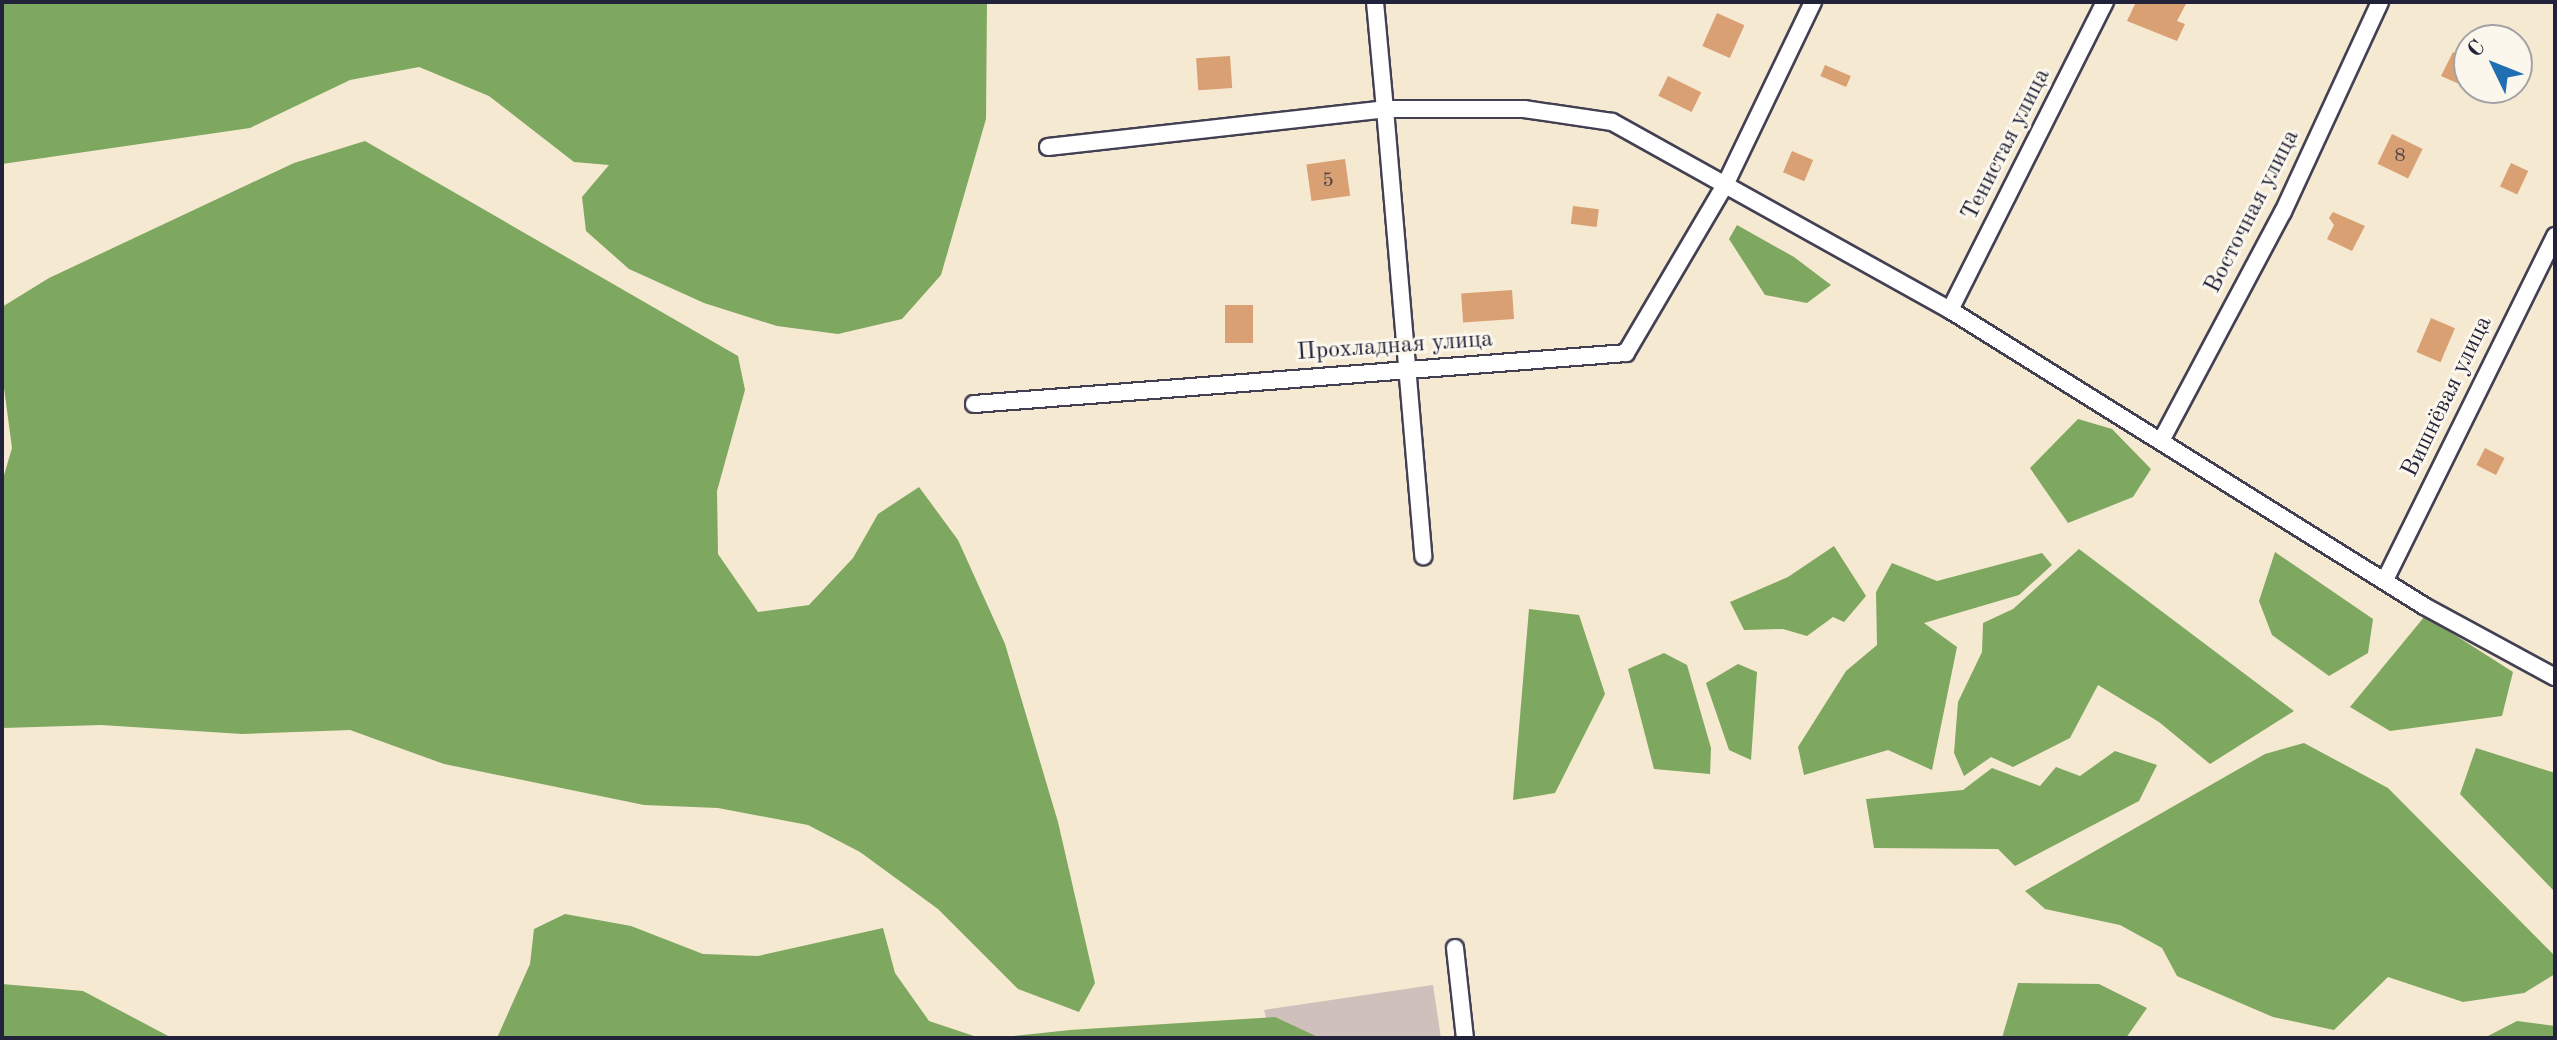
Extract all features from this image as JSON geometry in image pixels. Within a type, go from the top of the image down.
[{"type":"street","points":[[1375,2],[1423,556]]},
{"type":"street","points":[[1725,185],[1813,2]]},
{"type":"street","name":"Тенистая улица","points":[[1950,310],[2105,2]]},
{"type":"street","name":"Восточная улица","points":[[2161,441],[2283,212],[2380,2]]},
{"type":"street","points":[[1048,147],[1385,109],[1524,109],[1612,122],[1950,310],[2385,580],[2555,677]]},
{"type":"street","name":"Прохладная улица","points":[[974,404],[1626,353],[1725,185]]},
{"type":"street","name":"Вишнёвая улица","points":[[2385,580],[2555,236]]},
{"type":"street","points":[[1455,948],[1465,1038]]},
{"type":"shaded area","points":[[1433,985],[1441,1038],[1272,1038],[1264,1010]]},
{"type":"green space","points":[[2,2],[987,2],[986,119],[941,275],[902,319],[838,334],[777,326],[704,303],[629,269],[586,231],[582,197],[609,165],[574,162],[489,96],[419,67],[350,80],[250,128],[2,164]]},
{"type":"green space","points":[[365,141],[738,356],[745,390],[717,491],[718,554],[758,612],[809,605],[853,558],[878,514],[919,487],[958,540],[1005,644],[1058,822],[1095,983],[1079,1012],[1018,989],[938,909],[860,852],[808,825],[718,808],[644,805],[444,764],[350,730],[242,734],[101,725],[2,728],[2,482],[12,448],[2,373],[2,307],[49,278],[294,163]]},
{"type":"green space","points":[[1737,225],[1794,257],[1831,285],[1807,303],[1765,295],[1729,239]]},
{"type":"green space","points":[[2078,419],[2112,429],[2151,469],[2133,497],[2068,523],[2030,468]]},
{"type":"green space","points":[[1834,546],[1866,596],[1844,622],[1833,617],[1807,636],[1783,629],[1744,630],[1730,602],[1788,577]]},
{"type":"green space","points":[[2079,549],[2294,711],[2210,764],[2159,722],[2098,685],[2070,738],[2013,767],[1991,757],[1964,776],[1954,753],[1958,702],[1982,652],[1983,623],[2013,609]]},
{"type":"green space","points":[[2275,552],[2373,619],[2368,653],[2329,676],[2272,635],[2259,601]]},
{"type":"green space","points":[[2042,553],[2052,565],[2019,595],[1924,623],[1957,647],[1932,770],[1888,750],[1804,775],[1798,747],[1846,671],[1877,645],[1876,592],[1892,563],[1937,581]]},
{"type":"green space","points":[[1529,609],[1579,615],[1605,694],[1555,793],[1513,800]]},
{"type":"green space","points":[[2425,616],[2513,672],[2502,716],[2390,731],[2350,707]]},
{"type":"green space","points":[[1664,653],[1687,665],[1711,748],[1710,774],[1654,769],[1628,669]]},
{"type":"green space","points":[[1738,664],[1757,672],[1751,760],[1729,750],[1706,683]]},
{"type":"green space","points":[[2304,743],[2388,788],[2555,956],[2555,974],[2524,993],[2463,1002],[2388,977],[2334,1030],[2273,1017],[2177,976],[2162,948],[2120,925],[2045,909],[2025,891],[2265,754]]},
{"type":"green space","points":[[2476,748],[2555,773],[2555,892],[2460,794]]},
{"type":"green space","points":[[2115,751],[2157,765],[2139,801],[2015,866],[1998,849],[1874,848],[1866,799],[1963,790],[1992,768],[2040,786],[2056,767],[2080,776]]},
{"type":"green space","points":[[565,914],[631,926],[703,954],[758,956],[883,928],[895,973],[929,1021],[980,1038],[497,1038],[530,964],[534,929]]},
{"type":"green space","points":[[2018,983],[2099,984],[2147,1008],[2126,1038],[2002,1038]]},
{"type":"green space","points":[[2,984],[83,991],[172,1038],[2,1038]]},
{"type":"green space","points":[[1275,1017],[1320,1038],[996,1038],[1070,1030]]},
{"type":"green space","points":[[2517,1021],[2555,1026],[2555,1038],[2484,1038]]},
{"type":"building","points":[[2136,2],[2187,2],[2177,21],[2185,24],[2177,41],[2127,21]]},
{"type":"building","points":[[1717,13],[1744,25],[1730,58],[1702,46]]},
{"type":"building","points":[[2453,52],[2453,81],[2441,76]]},
{"type":"building","points":[[1230,56],[1232,88],[1198,90],[1196,58]]},
{"type":"building","points":[[1825,65],[1851,76],[1846,87],[1820,76]]},
{"type":"building","points":[[1668,76],[1701,92],[1692,112],[1658,96]]},
{"type":"building","points":[[2392,134],[2423,149],[2408,179],[2378,164]]},
{"type":"building","points":[[1792,151],[1813,160],[1804,181],[1783,172]]},
{"type":"building","points":[[1345,159],[1350,196],[1312,201],[1306,164]]},
{"type":"building","points":[[2511,163],[2528,171],[2517,195],[2500,187]]},
{"type":"building","points":[[1573,206],[1599,209],[1597,227],[1571,224]]},
{"type":"building","points":[[2333,212],[2365,226],[2352,251],[2327,239],[2334,225],[2329,218]]},
{"type":"building","points":[[1512,290],[1514,319],[1463,322],[1461,294]]},
{"type":"building","points":[[1225,305],[1253,305],[1253,343],[1225,343]]},
{"type":"building","points":[[2431,318],[2455,328],[2440,362],[2417,352]]},
{"type":"building","points":[[2485,448],[2505,458],[2496,475],[2476,465]]}]
